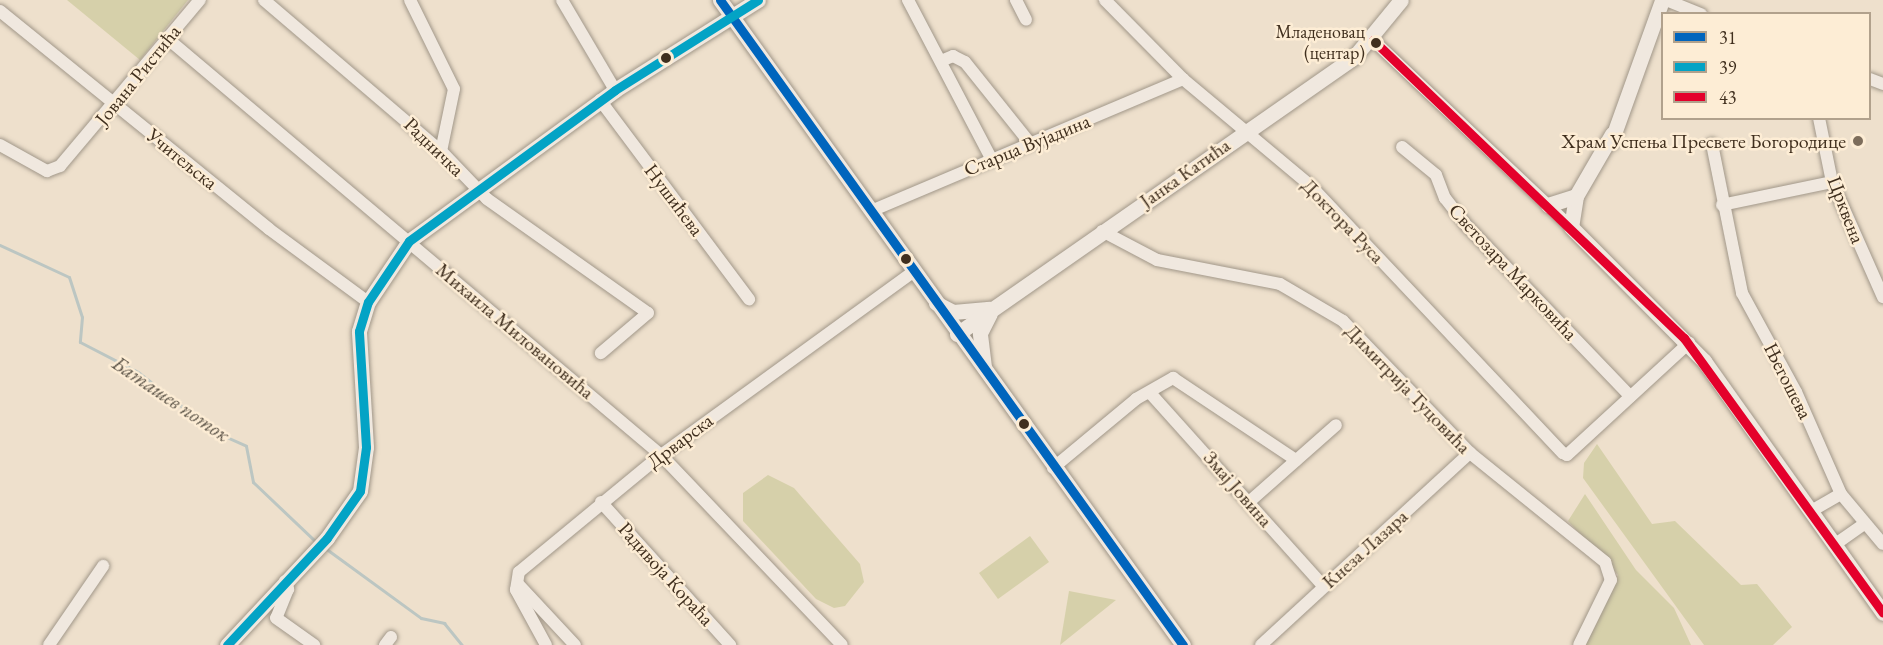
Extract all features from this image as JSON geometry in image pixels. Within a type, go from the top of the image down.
[{"type":"street","name":"Јована Ристића","points":[[0,145],[46,171],[77,150],[200,0]]},
{"type":"street","name":"Радничка","points":[[264,0],[441,151],[477,189],[648,313],[601,353]]},
{"type":"street","points":[[410,0],[454,89],[441,151]]},
{"type":"street","points":[[562,0],[615,90]]},
{"type":"street","points":[[720,0],[728,15],[871,211],[989,381],[1183,645]]},
{"type":"street","points":[[227,645],[327,538],[353,504],[366,468],[358,345],[368,302],[409,241],[600,100],[728,15],[758,0]]},
{"type":"street","points":[[908,0],[992,160]]},
{"type":"street","points":[[1016,0],[1026,20]]},
{"type":"street","name":"Доктора Руса","points":[[1105,0],[1184,79],[1243,132],[1311,186],[1567,455],[1630,396]]},
{"type":"street","name":"Јанка Катића","points":[[957,334],[1373,40],[1401,0]]},
{"type":"street","points":[[1574,230],[1578,214],[1602,169],[1612,134],[1664,0],[1696,12]]},
{"type":"street","name":"Учитељска","points":[[0,11],[114,104],[368,302]]},
{"type":"street","name":"Михаила Миловановића","points":[[168,39],[661,454],[842,645]]},
{"type":"street","points":[[1373,40],[1548,205],[1689,343],[1837,543],[1883,613]]},
{"type":"street","points":[[940,61],[953,56],[965,62],[1030,144]]},
{"type":"street","name":"Старца Вујадина","points":[[871,211],[1184,79]]},
{"type":"street","name":"Нушићева","points":[[600,100],[748,299]]},
{"type":"street","name":"Црквена","points":[[1819,120],[1832,182],[1883,297]]},
{"type":"street","points":[[1574,230],[1576,196],[1612,134]]},
{"type":"street","name":"Његошева","points":[[1712,144],[1722,204],[1740,265],[1742,293],[1796,392],[1841,494],[1863,525],[1883,544]]},
{"type":"street","name":"Светозара Марковића","points":[[1402,147],[1436,175],[1445,198],[1467,226],[1630,396]]},
{"type":"street","points":[[1722,204],[1832,182]]},
{"type":"street","points":[[1548,205],[1576,196]]},
{"type":"street","name":"Димитрија Туцовића","points":[[1102,231],[1157,260],[1255,276],[1317,302],[1359,336],[1470,453],[1610,570],[1605,598],[1580,645]]},
{"type":"street","name":"Дрварска","points":[[516,582],[539,552],[661,454],[913,272]]},
{"type":"street","points":[[934,302],[953,312],[993,308],[979,347],[989,381]]},
{"type":"street","points":[[1630,396],[1689,343]]},
{"type":"street","points":[[1053,468],[1136,399],[1151,394],[1173,378],[1296,459]]},
{"type":"street","name":"Змај Јовина","points":[[1151,394],[1323,586]]},
{"type":"street","points":[[1249,502],[1336,426]]},
{"type":"street","name":"Кнеза Лазара","points":[[1261,645],[1470,453]]},
{"type":"street","points":[[1813,510],[1841,494]]},
{"type":"street","name":"Радивоја Кораћа","points":[[601,502],[730,645]]},
{"type":"street","points":[[1837,543],[1863,525]]},
{"type":"street","points":[[49,645],[103,566]]},
{"type":"street","points":[[285,581],[288,589],[276,618],[314,645]]},
{"type":"street","points":[[516,582],[546,645]]},
{"type":"street","points":[[516,582],[575,645]]},
{"type":"shaded area","points":[[67,0],[188,0],[140,60]]},
{"type":"shaded area","points":[[1597,444],[1652,524],[1675,521],[1741,585],[1757,584],[1792,627],[1773,645],[1704,645],[1583,478],[1584,463]]},
{"type":"shaded area","points":[[768,475],[794,488],[860,564],[864,582],[845,606],[834,608],[816,599],[743,521],[743,493]]},
{"type":"shaded area","points":[[1585,494],[1636,570],[1674,608],[1691,645],[1581,645],[1618,575],[1568,521]]},
{"type":"shaded area","points":[[1030,536],[1049,562],[998,599],[979,573]]},
{"type":"shaded area","points":[[1069,591],[1116,600],[1060,645]]},
{"type":"waterway","name":"Баташев поток","points":[[0,245],[69,277],[82,317],[80,342],[138,372],[213,431],[246,446],[253,482],[317,543]]},
{"type":"waterway","name":"Баташев поток","points":[[325,548],[421,618],[444,623],[462,645]]},
{"type":"transit line","name":"31","points":[[720,0],[1183,645]]},
{"type":"transit line","name":"39","points":[[227,645],[327,538],[360,491],[366,447],[359,331],[368,302],[409,241],[615,90],[758,0]]},
{"type":"transit line","name":"43","points":[[1373,40],[1684,338],[1883,613]]},
{"type":"place","name":"Младеновац (центар)","points":[[1376,43]]},
{"type":"place","name":"Храм Успења Пресвете Богородице","points":[[1858,141]]}]
